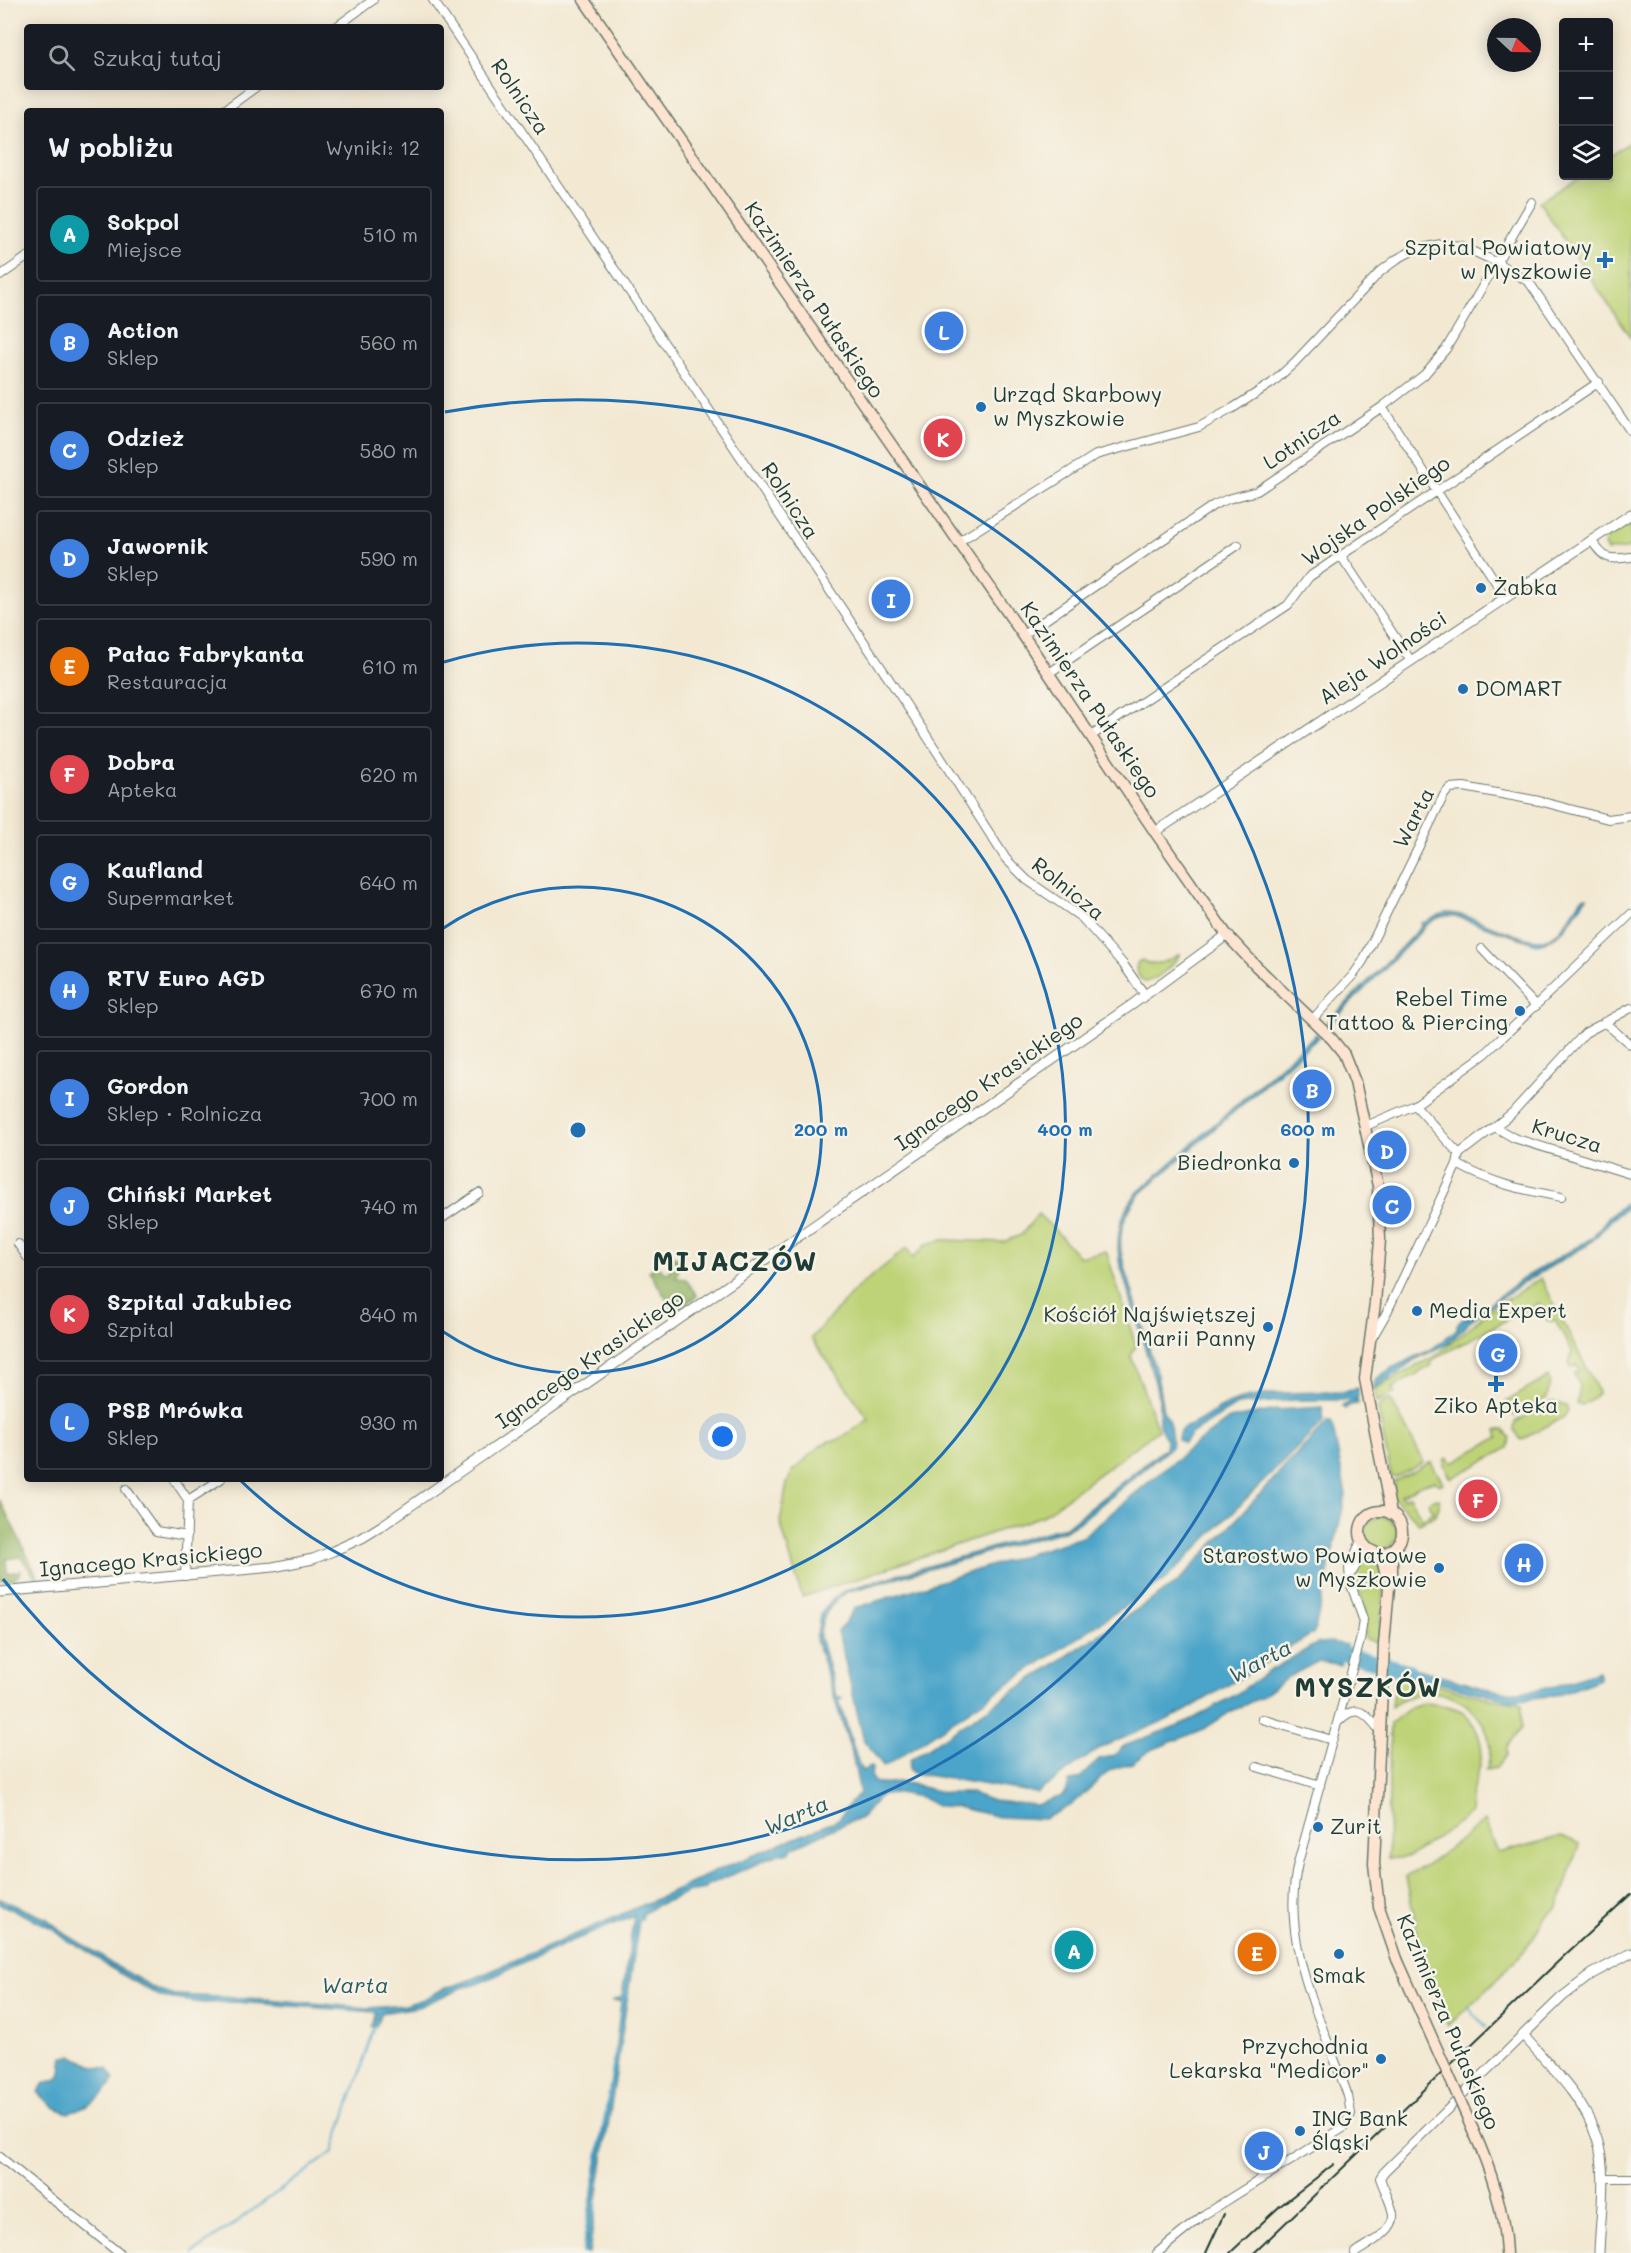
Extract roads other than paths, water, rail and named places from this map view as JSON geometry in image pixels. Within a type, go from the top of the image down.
[{"type":"main road","name":"Kazimierza Pułaskiego","points":[[584,0],[1023,635],[1227,935],[1330,1037],[1349,1063],[1366,1126],[1378,1186],[1380,1213],[1377,1274],[1365,1379],[1391,1514]]},
{"type":"main road","name":"Kazimierza Pułaskiego","points":[[1374,1512],[1379,1504],[1383,1472]]},
{"type":"main road","points":[[1374,1512],[1391,1514],[1398,1520],[1402,1530],[1401,1540],[1392,1551],[1374,1552],[1362,1541],[1360,1531],[1363,1521],[1374,1512]]},
{"type":"main road","name":"Kazimierza Pułaskiego","points":[[1392,1551],[1392,1576],[1383,1652],[1374,1848],[1379,1907],[1397,1959],[1493,2178],[1506,2253]]},
{"type":"main road","name":"Kazimierza Pułaskiego","points":[[1374,1552],[1383,1563],[1389,1587]]},
{"type":"street","points":[[340,24],[373,0]]},
{"type":"street","name":"Rolnicza","points":[[433,0],[673,356],[1006,859],[1027,880],[1082,918],[1123,964],[1145,995]]},
{"type":"street","points":[[227,108],[252,90]]},
{"type":"street","name":"Lotnicza","points":[[1023,635],[1214,505],[1257,491],[1382,407],[1424,375],[1446,349],[1532,202]]},
{"type":"street","points":[[958,542],[1096,455],[1199,427],[1233,408],[1272,383],[1294,363],[1380,272],[1414,250],[1441,244],[1462,246],[1496,262],[1529,282],[1631,432]]},
{"type":"street","points":[[0,276],[24,258]]},
{"type":"street","name":"Wojska Polskiego","points":[[1091,736],[1288,605],[1309,577],[1599,382]]},
{"type":"street","points":[[1382,407],[1506,598]]},
{"type":"street","name":"Aleja Wolności","points":[[1155,832],[1631,514]]},
{"type":"street","points":[[1592,540],[1602,555],[1607,558],[1631,557]]},
{"type":"street","points":[[1049,673],[1238,545]]},
{"type":"street","points":[[1341,556],[1411,661]]},
{"type":"street","name":"Warta","points":[[1312,1021],[1363,961],[1444,795],[1450,788],[1464,787],[1539,801],[1608,819],[1631,816]]},
{"type":"street","points":[[1366,1126],[1415,1105],[1485,1054],[1631,914]]},
{"type":"street","name":"Ignacego Krasickiego","points":[[444,1480],[1145,995],[1227,935]]},
{"type":"street","points":[[1482,950],[1536,1006]]},
{"type":"street","points":[[1369,1341],[1387,1312],[1459,1154],[1511,1114],[1585,1033],[1631,1008]]},
{"type":"street","points":[[1604,1023],[1631,1045]]},
{"type":"street","points":[[1415,1105],[1459,1154]]},
{"type":"street","name":"Krucza","points":[[1496,1127],[1514,1138],[1630,1173]]},
{"type":"street","points":[[1456,1164],[1479,1177],[1520,1189],[1561,1197]]},
{"type":"street","points":[[444,1217],[479,1193]]},
{"type":"street","points":[[18,1244],[24,1253]]},
{"type":"street","points":[[176,1482],[188,1500],[185,1576]]},
{"type":"street","points":[[188,1500],[215,1482]]},
{"type":"street","name":"Ignacego Krasickiego","points":[[0,1592],[273,1567],[313,1559],[362,1538],[441,1482]]},
{"type":"street","points":[[126,1489],[156,1531],[187,1536]]},
{"type":"street","points":[[1157,2253],[1205,2214],[1343,2128],[1351,2109],[1298,1954],[1292,1911],[1294,1880],[1358,1648],[1363,1619],[1350,1585],[1349,1568],[1362,1541]]},
{"type":"street","points":[[1349,1576],[1359,1561],[1374,1552]]},
{"type":"street","points":[[1337,1723],[1348,1713],[1360,1712],[1366,1714],[1380,1731]]},
{"type":"street","points":[[1262,1719],[1332,1740]]},
{"type":"street","points":[[1257,1767],[1320,1786]]},
{"type":"street","points":[[1355,2253],[1393,2223],[1394,2216],[1380,2178],[1384,2172],[1562,1997],[1592,1974],[1631,1953]]},
{"type":"street","points":[[1523,2034],[1580,2104],[1598,2139],[1603,2178],[1599,2253]]},
{"type":"street","points":[[0,2157],[119,2253]]},
{"type":"street","points":[[1603,2178],[1631,2178]]},
{"type":"water","points":[[1583,897],[1587,897],[1560,933],[1546,942],[1537,944],[1455,916],[1437,919],[1427,925],[1329,1025],[1327,1023],[1423,925],[1421,923],[1446,913],[1457,914],[1516,935],[1542,940],[1552,937],[1561,929]]},
{"type":"water","points":[[1316,1034],[1319,1037],[1138,1196],[1125,1218],[1120,1240],[1122,1257],[1157,1375],[1163,1411],[1172,1438],[1171,1447],[1081,1521],[1063,1531],[847,1592],[836,1601],[824,1617],[820,1637],[835,1691],[837,1696],[843,1698],[839,1701],[859,1765],[863,1772],[873,1767],[871,1775],[873,1781],[879,1784],[897,1782],[911,1784],[945,1793],[971,1793],[993,1801],[1036,1805],[1062,1796],[1067,1791],[1069,1782],[1080,1778],[1099,1759],[1113,1756],[1124,1746],[1189,1721],[1319,1643],[1331,1642],[1346,1645],[1341,1665],[1319,1661],[1288,1677],[1261,1697],[1230,1712],[1204,1729],[1149,1751],[1132,1763],[1110,1770],[1072,1805],[1044,1819],[999,1817],[957,1807],[937,1806],[921,1797],[897,1793],[882,1794],[860,1819],[850,1821],[792,1848],[790,1852],[779,1854],[706,1886],[705,1889],[693,1891],[655,1906],[642,1915],[643,1918],[639,1921],[589,2253],[584,2253],[614,2063],[621,2001],[612,2001],[622,1997],[634,1916],[475,1985],[464,1987],[418,2007],[381,2013],[376,2027],[372,2027],[376,2012],[236,2002],[203,2003],[161,1997],[109,1967],[52,1928],[0,1904],[0,1899],[47,1919],[110,1963],[156,1989],[174,1995],[267,1999],[368,2008],[405,2005],[468,1981],[840,1818],[850,1802],[860,1793],[852,1754],[816,1640],[820,1615],[832,1599],[848,1589],[1067,1526],[1165,1448],[1166,1439],[1159,1425],[1159,1400],[1155,1382],[1119,1260],[1120,1224],[1137,1193]]},
{"type":"water","points":[[1631,1199],[1631,1204],[1611,1220],[1587,1245],[1523,1283],[1471,1320],[1448,1344],[1422,1356],[1374,1389],[1375,1380],[1392,1368],[1432,1349],[1457,1329],[1457,1325],[1463,1319],[1474,1315],[1524,1278],[1592,1238],[1609,1216]]},
{"type":"water","points":[[1358,1388],[1358,1397],[1354,1400],[1358,1400],[1358,1404],[1350,1405],[1345,1409],[1342,1406],[1349,1400],[1293,1400],[1237,1405],[1192,1433],[1184,1443],[1178,1439],[1184,1428],[1224,1406],[1245,1398],[1288,1393],[1344,1392]]},
{"type":"water","points":[[1322,1407],[1324,1421],[1167,1578],[884,1767],[864,1741],[838,1632],[855,1608],[1082,1537],[1229,1419],[1277,1410]]},
{"type":"water","points":[[1328,1421],[1332,1423],[1346,1495],[1314,1633],[1182,1713],[1100,1748],[1037,1793],[913,1773],[909,1770],[910,1760],[1177,1583]]},
{"type":"water","points":[[1391,1661],[1499,1691],[1513,1692],[1557,1686],[1598,1671],[1600,1679],[1561,1694],[1512,1701],[1391,1671]]},
{"type":"water","points":[[73,2056],[91,2065],[108,2069],[114,2079],[95,2101],[68,2113],[53,2107],[38,2092],[45,2082],[59,2078],[63,2057]]},
{"type":"waterway","name":"Warta","points":[[1325,1653],[1330,1650],[1409,1671]]},
{"type":"waterway","points":[[1469,2007],[1485,2027]]},
{"type":"waterway","points":[[193,2253],[333,2152],[375,2026]]},
{"type":"waterway","points":[[582,2253],[616,2049]]},
{"type":"railway","points":[[1254,2253],[1631,1894]]},
{"type":"railway","points":[[1230,2253],[1280,2206],[1334,2164]]},
{"type":"railway","points":[[1206,2253],[1224,2214]]},
{"type":"place","name":"Szpital Powiatowy w Myszkowie","points":[[1605,260]]},
{"type":"place","name":"PSB Mrówka","points":[[944,331]]},
{"type":"place","name":"Urząd Skarbowy w Myszkowie","points":[[981,407]]},
{"type":"place","name":"Szpital Jakubiec","points":[[943,438]]},
{"type":"place","name":"Żabka","points":[[1481,588]]},
{"type":"place","name":"Gordon","points":[[891,599]]},
{"type":"place","name":"DOMART","points":[[1463,689]]},
{"type":"place","name":"Rebel Time Tattoo & Piercing","points":[[1520,1011]]},
{"type":"place","name":"Action","points":[[1312,1089]]},
{"type":"place","name":"Jawornik","points":[[1387,1150]]},
{"type":"place","name":"Biedronka","points":[[1294,1163]]},
{"type":"place","name":"Odzież","points":[[1392,1205]]},
{"type":"place","name":"Media Expert","points":[[1417,1311]]},
{"type":"place","name":"Kościół Najświętszej Marii Panny","points":[[1268,1327]]},
{"type":"place","name":"Kaufland","points":[[1498,1353]]},
{"type":"place","name":"Ziko Apteka","points":[[1496,1384]]},
{"type":"place","name":"Dobra","points":[[1478,1499]]},
{"type":"place","name":"RTV Euro AGD","points":[[1524,1563]]},
{"type":"place","name":"Starostwo Powiatowe w Myszkowie","points":[[1439,1568]]},
{"type":"place","name":"Zurit","points":[[1318,1827]]},
{"type":"place","name":"Sokpol","points":[[1074,1950]]},
{"type":"place","name":"Pałac Fabrykanta","points":[[1257,1952]]},
{"type":"place","name":"Smak","points":[[1339,1954]]},
{"type":"place","name":"Przychodnia Lekarska \"Medicor\"","points":[[1381,2059]]},
{"type":"place","name":"ING Bank Śląski","points":[[1300,2131]]},
{"type":"place","name":"Chiński Market","points":[[1264,2151]]},
{"type":"district","name":"MIJACZÓW","points":[[735,1262]]},
{"type":"district","name":"MYSZKÓW","points":[[1368,1688]]}]
